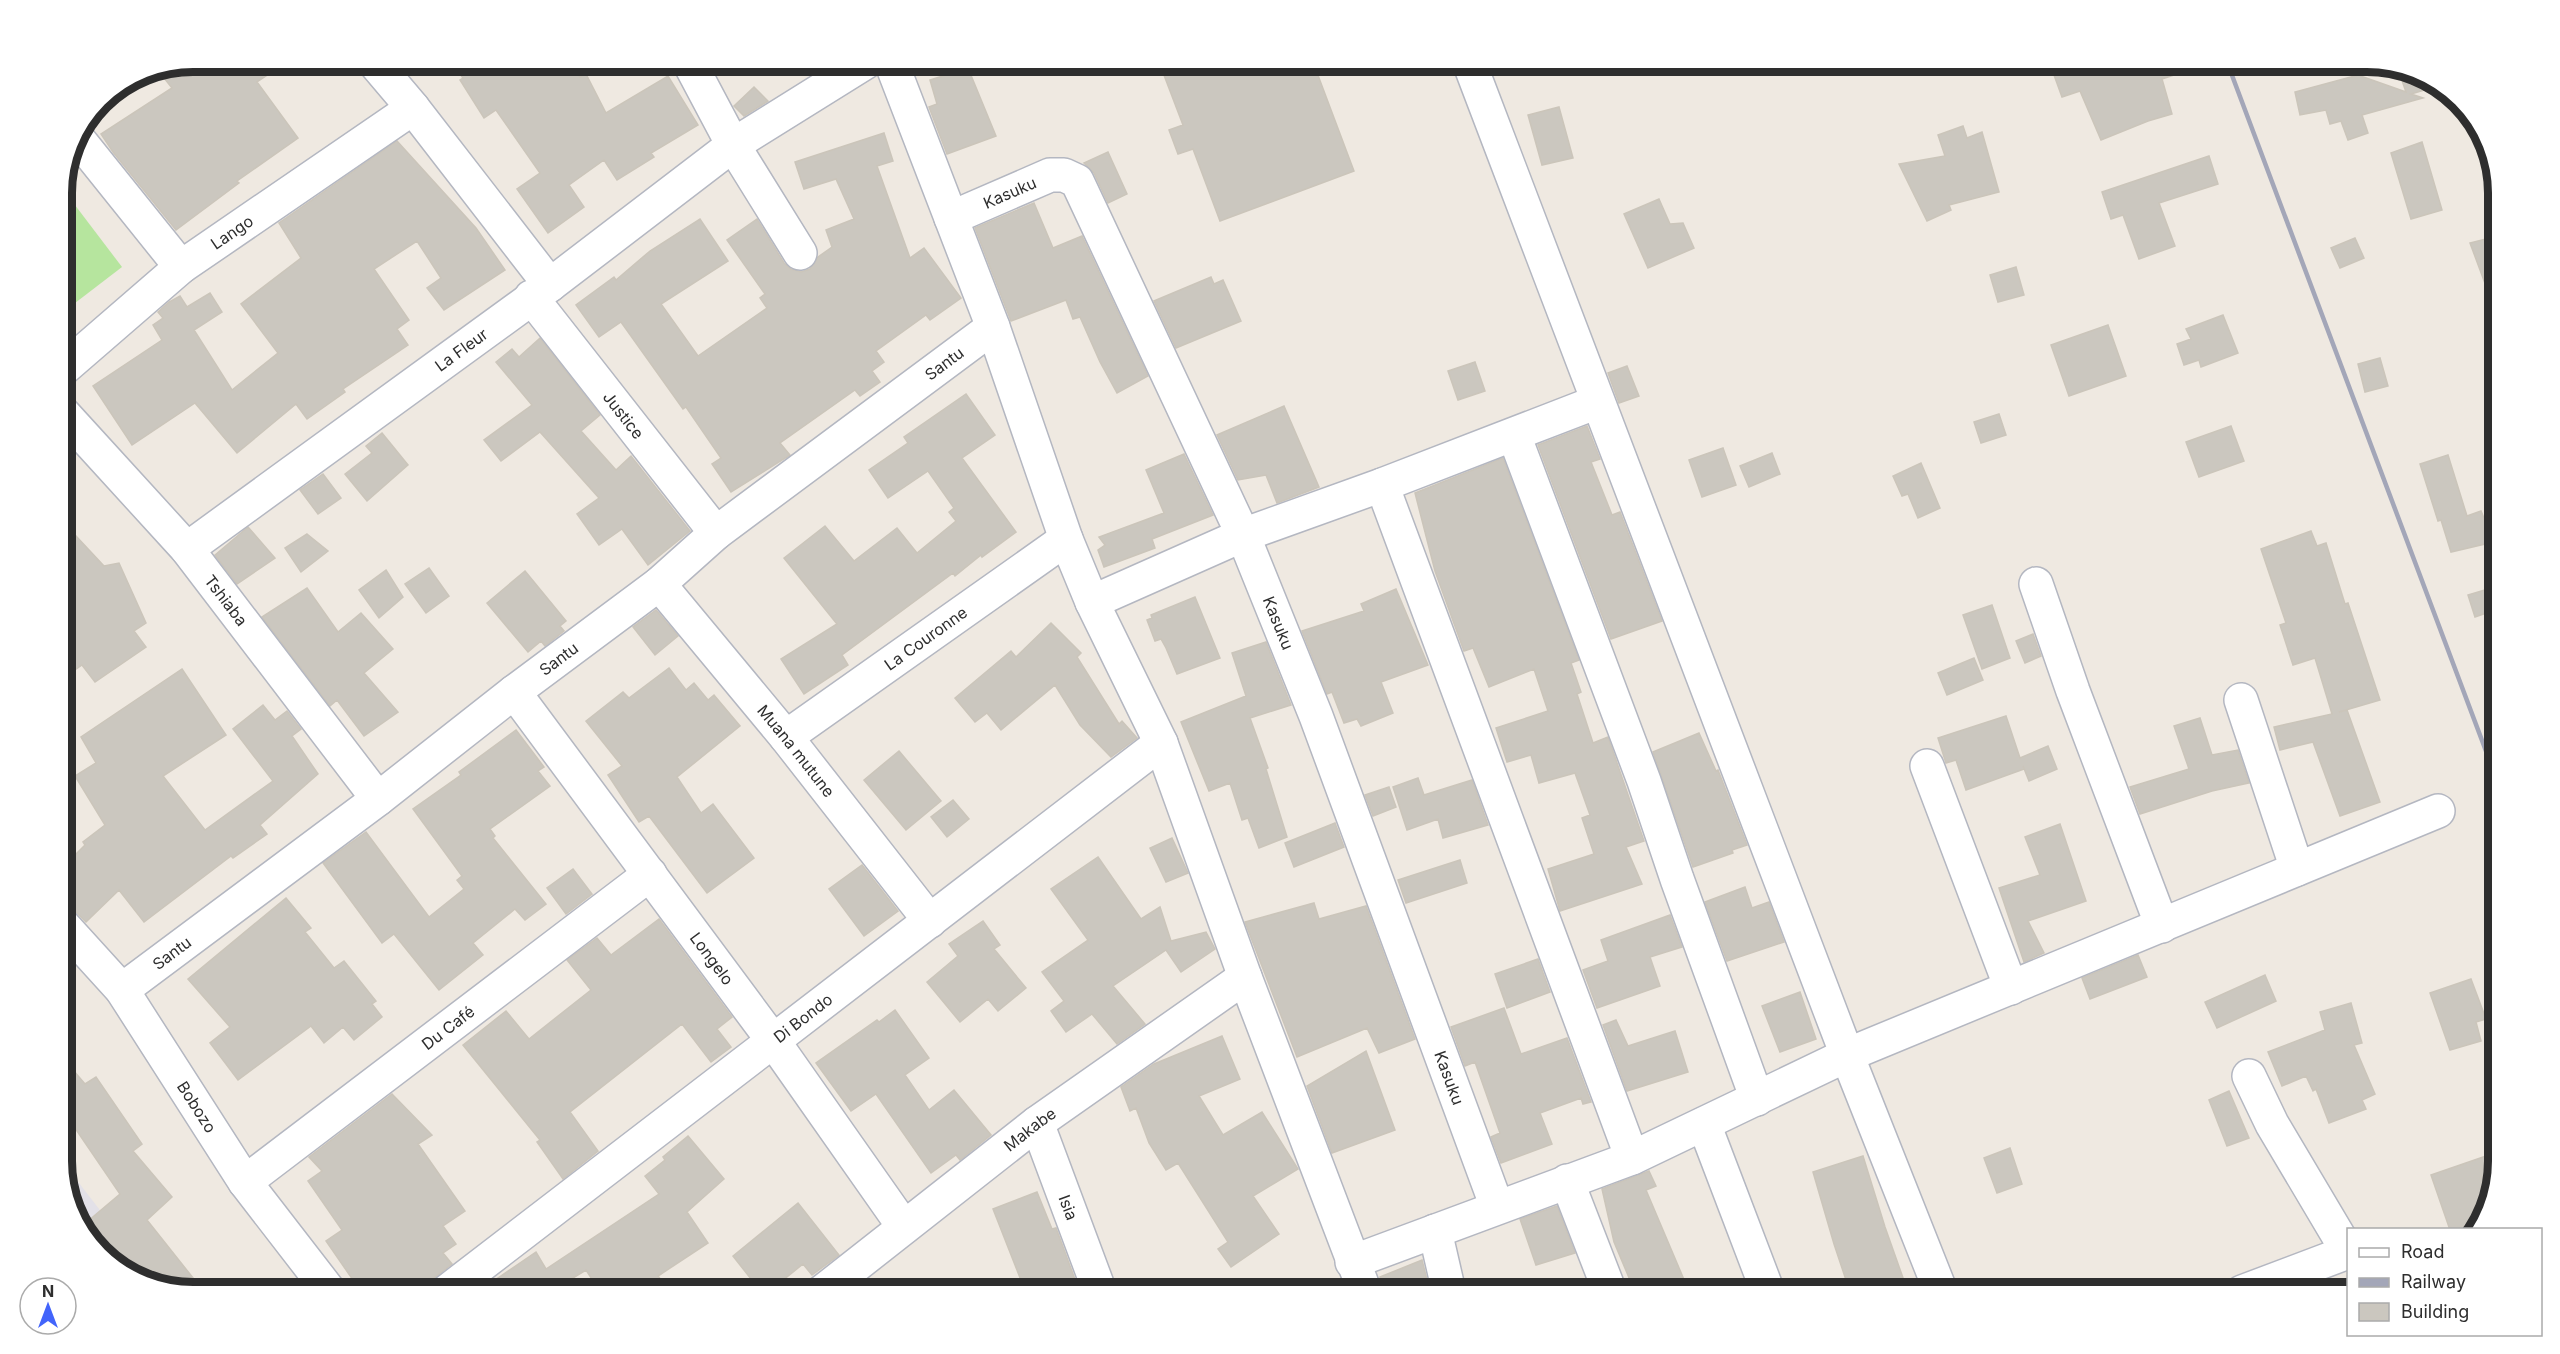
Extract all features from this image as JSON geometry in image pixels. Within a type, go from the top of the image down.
[{"type":"street","name":"Justice","points":[[382,72],[413,108],[540,291],[716,533]]},
{"type":"street","points":[[694,72],[733,145],[800,253]]},
{"type":"street","name":"La Fleur","points":[[187,549],[540,291],[733,145],[850,72]]},
{"type":"street","points":[[895,72],[993,327],[1066,539],[1092,602],[1161,743],[1245,977],[1361,1282]]},
{"type":"street","points":[[1473,72],[1847,1055],[1937,1282]]},
{"type":"street","name":"Lango","points":[[72,361],[181,267],[413,108]]},
{"type":"street","points":[[82,144],[181,267]]},
{"type":"street","name":"Kasuku","points":[[951,218],[1050,175],[1064,176],[1077,181],[1243,535],[1316,716],[1497,1207]]},
{"type":"street","name":"Santu","points":[[122,990],[378,799],[514,692],[659,584],[716,533],[993,327]]},
{"type":"street","points":[[1092,602],[1243,535],[1382,485],[1597,402]]},
{"type":"street","name":"Tshiaba","points":[[72,423],[187,549],[378,799]]},
{"type":"street","points":[[1514,435],[1644,781],[1757,1099]]},
{"type":"street","points":[[1382,485],[1632,1158]]},
{"type":"street","name":"La Couronne","points":[[786,737],[1066,539]]},
{"type":"street","name":"Muana mutune","points":[[659,584],[786,737],[930,921]]},
{"type":"street","points":[[2036,584],[2073,692],[2162,926]]},
{"type":"street","name":"Longelo","points":[[514,692],[774,1042],[904,1227]]},
{"type":"street","points":[[2241,700],[2297,870]]},
{"type":"street","name":"Di Bondo","points":[[460,1282],[1161,743]]},
{"type":"street","points":[[1927,766],[2011,988]]},
{"type":"street","points":[[1353,1262],[1632,1158],[1847,1055],[2439,811]]},
{"type":"street","name":"Du Café","points":[[245,1182],[650,874]]},
{"type":"street","name":"Bobozo","points":[[72,935],[122,990],[245,1182],[322,1282]]},
{"type":"street","name":"Makabe","points":[[836,1282],[1037,1123],[1245,977]]},
{"type":"street","points":[[2248,1076],[2272,1124],[2347,1249]]},
{"type":"street","name":"Isia","points":[[1037,1123],[1096,1282]]},
{"type":"street","points":[[1704,1124],[1764,1282]]},
{"type":"street","points":[[1567,1181],[1606,1282]]},
{"type":"street","points":[[1435,1231],[1447,1282]]},
{"type":"street","points":[[2271,1282],[2347,1253]]},
{"type":"shaded area","points":[[73,1175],[149,1274],[126,1262],[102,1241],[84,1215]]},
{"type":"green space","points":[[72,201],[122,267],[72,305]]},
{"type":"building","points":[[193,72],[272,72],[257,82],[298,138],[237,181],[239,183],[176,230],[101,134],[172,88],[162,76]]},
{"type":"building","points":[[458,72],[577,72],[580,77],[586,74],[606,113],[668,76],[698,125],[651,153],[654,157],[617,180],[604,160],[569,185],[584,207],[548,233],[517,189],[540,173],[496,110],[484,118],[460,80],[463,78]]},
{"type":"building","points":[[955,72],[970,72],[996,136],[947,154],[929,107],[937,104],[930,80]]},
{"type":"building","points":[[1163,72],[1317,72],[1354,171],[1220,221],[1193,149],[1178,154],[1169,130],[1183,125]]},
{"type":"building","points":[[2063,72],[2183,72],[2162,79],[2172,114],[2101,140],[2080,91],[2062,97],[2054,75]]},
{"type":"building","points":[[2358,75],[2406,92],[2401,77],[2429,89],[2411,94],[2423,98],[2362,115],[2368,133],[2348,140],[2341,121],[2330,124],[2326,110],[2300,115],[2295,92]]},
{"type":"building","points":[[754,87],[768,101],[744,116],[734,106]]},
{"type":"building","points":[[1559,107],[1573,158],[1542,165],[1528,115]]},
{"type":"building","points":[[1963,126],[1967,138],[1982,132],[1999,192],[1949,205],[1951,210],[1927,221],[1899,164],[1945,156],[1938,135]]},
{"type":"building","points":[[884,133],[893,161],[877,166],[910,258],[924,248],[961,298],[930,320],[926,315],[876,351],[884,362],[872,371],[880,382],[860,396],[855,390],[780,443],[790,455],[731,492],[712,464],[721,458],[686,407],[683,409],[621,322],[599,337],[576,305],[614,277],[616,280],[650,251],[700,219],[728,261],[661,304],[698,356],[767,308],[760,298],[765,294],[727,240],[757,219],[784,263],[791,269],[801,272],[810,269],[818,257],[832,247],[826,230],[854,219],[836,179],[804,189],[795,162]]},
{"type":"building","points":[[397,141],[476,228],[505,270],[444,310],[427,288],[441,278],[417,241],[374,269],[409,320],[397,329],[408,345],[343,389],[345,392],[307,419],[296,404],[237,453],[195,403],[132,445],[93,386],[162,340],[153,325],[163,318],[158,312],[180,296],[187,307],[210,293],[222,312],[194,330],[232,390],[278,353],[241,304],[301,258],[279,223]]},
{"type":"building","points":[[2422,142],[2442,210],[2411,219],[2391,153]]},
{"type":"building","points":[[1108,152],[1127,194],[1108,203],[1094,173],[1084,163]]},
{"type":"building","points":[[2209,156],[2218,184],[2159,203],[2175,246],[2139,259],[2123,215],[2111,219],[2102,192]]},
{"type":"building","points":[[1659,199],[1670,224],[1683,223],[1694,248],[1648,268],[1624,214]]},
{"type":"building","points":[[1034,203],[1053,248],[1082,236],[1148,376],[1117,393],[1080,317],[1073,319],[1066,300],[1011,321],[975,228]]},
{"type":"building","points":[[2355,238],[2364,258],[2340,268],[2331,248]]},
{"type":"building","points":[[2488,238],[2488,291],[2470,243]]},
{"type":"building","points":[[2016,267],[2024,295],[1998,302],[1990,275]]},
{"type":"building","points":[[1211,277],[1214,284],[1223,280],[1241,321],[1176,348],[1154,301]]},
{"type":"building","points":[[2223,315],[2238,353],[2201,367],[2199,360],[2184,365],[2177,344],[2191,339],[2186,329]]},
{"type":"building","points":[[2108,325],[2126,376],[2069,396],[2051,345]]},
{"type":"building","points":[[540,338],[600,415],[581,431],[616,470],[631,456],[690,531],[648,565],[622,529],[599,545],[577,514],[599,498],[540,432],[501,461],[484,440],[532,405],[496,362],[512,349],[519,357]]},
{"type":"building","points":[[2380,358],[2388,386],[2365,392],[2358,364]]},
{"type":"building","points":[[1475,362],[1485,391],[1458,400],[1448,371]]},
{"type":"building","points":[[1627,366],[1639,396],[1619,403],[1608,373]]},
{"type":"building","points":[[966,394],[995,435],[962,458],[1016,532],[982,557],[981,555],[955,576],[953,573],[842,655],[848,665],[804,694],[781,659],[837,624],[784,558],[825,526],[854,561],[897,528],[917,553],[956,521],[949,512],[954,508],[928,471],[888,498],[869,470],[908,443],[904,437]]},
{"type":"building","points":[[1284,406],[1319,487],[1277,503],[1266,475],[1238,480],[1217,435]]},
{"type":"building","points":[[1999,414],[2006,435],[1981,443],[1974,422]]},
{"type":"building","points":[[1587,426],[1600,459],[1591,462],[1612,515],[1620,512],[1662,621],[1611,639],[1538,445]]},
{"type":"building","points":[[2231,426],[2244,461],[2199,477],[2186,442]]},
{"type":"building","points":[[382,433],[408,465],[367,501],[345,474],[372,453],[366,446]]},
{"type":"building","points":[[1723,448],[1736,485],[1702,497],[1689,460]]},
{"type":"building","points":[[1772,453],[1780,474],[1749,487],[1740,466]]},
{"type":"building","points":[[1184,454],[1213,515],[1152,539],[1155,548],[1104,567],[1098,550],[1105,545],[1099,537],[1164,513],[1146,470]]},
{"type":"building","points":[[2448,455],[2467,516],[2481,511],[2488,528],[2488,543],[2451,552],[2441,520],[2438,521],[2420,464]]},
{"type":"building","points":[[1503,458],[1579,660],[1571,663],[1581,692],[1577,694],[1593,743],[1608,737],[1644,841],[1626,847],[1642,884],[1560,911],[1548,869],[1594,854],[1582,818],[1590,815],[1575,773],[1539,783],[1531,755],[1507,762],[1496,728],[1548,711],[1534,669],[1489,687],[1473,648],[1464,651],[1435,571],[1415,493]]},
{"type":"building","points":[[1921,463],[1940,508],[1918,518],[1908,494],[1902,496],[1893,476]]},
{"type":"building","points":[[323,474],[341,498],[318,514],[300,490]]},
{"type":"building","points":[[248,527],[275,558],[237,584],[215,555]]},
{"type":"building","points":[[2311,531],[2317,546],[2326,543],[2345,604],[2348,603],[2380,700],[2339,712],[2347,710],[2380,802],[2340,816],[2313,742],[2280,750],[2274,727],[2332,714],[2315,658],[2293,665],[2280,625],[2286,623],[2261,549]]},
{"type":"building","points":[[72,532],[104,566],[119,563],[146,623],[134,631],[146,647],[95,682],[82,665],[72,672]]},
{"type":"building","points":[[307,534],[328,551],[301,572],[285,548]]},
{"type":"building","points":[[429,568],[449,596],[426,613],[405,584]]},
{"type":"building","points":[[386,570],[403,597],[379,618],[359,590]]},
{"type":"building","points":[[525,571],[566,621],[560,626],[564,631],[545,646],[541,641],[528,652],[487,603]]},
{"type":"building","points":[[307,588],[338,632],[361,613],[393,649],[364,673],[398,712],[364,736],[337,700],[330,706],[262,617]]},
{"type":"building","points":[[1396,589],[1428,665],[1381,682],[1393,713],[1361,726],[1357,719],[1344,723],[1332,692],[1327,694],[1302,631],[1364,611],[1361,604]]},
{"type":"building","points":[[2488,589],[2488,612],[2475,617],[2468,595]]},
{"type":"building","points":[[1195,597],[1220,658],[1177,674],[1161,639],[1155,641],[1147,620],[1152,618],[1151,615]]},
{"type":"building","points":[[1992,605],[2010,658],[1982,669],[1963,615]]},
{"type":"building","points":[[656,610],[678,636],[655,655],[633,627]]},
{"type":"building","points":[[1051,623],[1081,653],[1077,657],[1119,724],[1122,721],[1137,738],[1111,757],[1080,725],[1055,685],[1001,730],[987,713],[975,722],[955,698],[1011,651],[1016,657]]},
{"type":"building","points":[[2033,634],[2041,656],[2025,663],[2016,641]]},
{"type":"building","points":[[1266,642],[1291,705],[1250,718],[1268,768],[1266,769],[1287,837],[1259,848],[1248,818],[1242,820],[1230,783],[1209,791],[1181,722],[1246,696],[1232,653]]},
{"type":"building","points":[[1974,658],[1983,680],[1947,695],[1938,673]]},
{"type":"building","points":[[669,668],[686,690],[694,683],[708,700],[714,695],[740,726],[677,777],[701,813],[713,804],[754,858],[707,893],[649,816],[639,822],[608,775],[622,766],[586,721],[623,692],[629,698]]},
{"type":"building","points":[[182,669],[226,735],[163,776],[205,830],[273,781],[233,729],[263,705],[275,720],[287,711],[301,729],[292,736],[318,774],[260,825],[267,834],[233,858],[231,856],[144,922],[119,890],[86,922],[72,908],[72,858],[85,845],[83,842],[105,825],[75,776],[96,763],[81,737]]},
{"type":"building","points":[[2006,716],[2020,758],[2048,746],[2057,769],[2029,781],[2023,766],[2024,769],[1966,790],[1956,760],[1946,763],[1938,738]]},
{"type":"building","points":[[2200,718],[2212,755],[2238,750],[2249,783],[2212,791],[2140,814],[2130,787],[2189,769],[2174,726]]},
{"type":"building","points":[[516,730],[544,767],[538,771],[550,786],[490,829],[495,836],[493,838],[546,904],[525,920],[515,909],[473,943],[483,955],[439,990],[394,934],[382,943],[323,863],[366,832],[429,917],[464,889],[457,880],[462,876],[413,809],[461,775],[459,772]]},
{"type":"building","points":[[1699,733],[1716,771],[1718,770],[1747,845],[1732,850],[1733,853],[1693,867],[1653,752]]},
{"type":"building","points":[[899,751],[941,801],[906,830],[864,780]]},
{"type":"building","points":[[1418,778],[1424,795],[1472,780],[1488,825],[1443,838],[1438,819],[1407,830],[1393,787]]},
{"type":"building","points":[[1389,787],[1396,807],[1373,816],[1365,795]]},
{"type":"building","points":[[953,800],[969,819],[947,837],[931,817]]},
{"type":"building","points":[[1335,823],[1344,847],[1294,867],[1285,843]]},
{"type":"building","points":[[2060,824],[2086,901],[2028,921],[2044,953],[2024,962],[1999,888],[2040,875],[2025,837]]},
{"type":"building","points":[[1172,838],[1188,873],[1166,882],[1150,848]]},
{"type":"building","points":[[1098,857],[1141,919],[1160,907],[1171,941],[1206,932],[1215,949],[1181,972],[1166,950],[1113,986],[1145,1024],[1117,1044],[1092,1014],[1066,1032],[1051,1011],[1064,1001],[1042,972],[1088,940],[1051,889]]},
{"type":"building","points":[[1460,860],[1467,883],[1406,903],[1398,880]]},
{"type":"building","points":[[862,865],[898,911],[864,936],[829,889]]},
{"type":"building","points":[[573,869],[592,894],[566,914],[547,888]]},
{"type":"building","points":[[1745,887],[1752,908],[1769,902],[1784,942],[1727,961],[1705,902]]},
{"type":"building","points":[[286,898],[311,928],[305,932],[334,968],[344,961],[376,1001],[372,1004],[382,1017],[354,1040],[343,1027],[324,1043],[311,1026],[238,1080],[210,1043],[230,1027],[188,979]]},
{"type":"building","points":[[1314,903],[1319,919],[1366,906],[1415,1039],[1379,1053],[1367,1028],[1297,1057],[1245,922]]},
{"type":"building","points":[[1670,915],[1682,947],[1650,957],[1660,986],[1597,1008],[1583,970],[1608,961],[1601,940]]},
{"type":"building","points":[[659,919],[732,1017],[717,1029],[731,1047],[711,1062],[682,1024],[570,1112],[598,1151],[563,1179],[537,1142],[540,1140],[463,1045],[506,1011],[529,1039],[591,990],[567,960],[597,938],[611,955]]},
{"type":"building","points":[[983,921],[1000,945],[994,949],[1026,988],[998,1011],[988,999],[960,1022],[927,982],[958,956],[949,944]]},
{"type":"building","points":[[2138,955],[2147,977],[2090,999],[2082,978]]},
{"type":"building","points":[[1538,959],[1550,992],[1507,1008],[1495,974]]},
{"type":"building","points":[[2265,975],[2276,1001],[2217,1028],[2205,1002]]},
{"type":"building","points":[[2471,979],[2486,1019],[2476,1022],[2481,1041],[2450,1050],[2430,993]]},
{"type":"building","points":[[1800,992],[1816,1039],[1780,1052],[1762,1006]]},
{"type":"building","points":[[2351,1003],[2362,1043],[2354,1045],[2375,1094],[2362,1100],[2366,1109],[2329,1123],[2316,1089],[2313,1091],[2306,1076],[2282,1086],[2268,1052],[2325,1030],[2320,1012]]},
{"type":"building","points":[[1504,1008],[1521,1054],[1567,1038],[1591,1102],[1583,1104],[1581,1098],[1540,1113],[1552,1144],[1501,1163],[1491,1137],[1500,1133],[1475,1062],[1465,1066],[1451,1027]]},
{"type":"building","points":[[895,1010],[929,1058],[905,1075],[929,1110],[954,1090],[991,1135],[960,1160],[956,1155],[931,1173],[876,1094],[851,1111],[816,1063]]},
{"type":"building","points":[[1616,1020],[1628,1046],[1675,1031],[1688,1072],[1627,1091],[1603,1025]]},
{"type":"building","points":[[1222,1036],[1240,1079],[1199,1096],[1223,1135],[1262,1112],[1298,1169],[1253,1196],[1279,1234],[1231,1267],[1218,1249],[1228,1242],[1178,1163],[1166,1170],[1149,1143],[1136,1108],[1130,1111],[1121,1087],[1154,1064]]},
{"type":"building","points":[[1366,1051],[1395,1130],[1332,1153],[1307,1086]]},
{"type":"building","points":[[72,1069],[85,1084],[96,1077],[142,1144],[133,1151],[172,1197],[147,1220],[196,1282],[169,1280],[154,1276],[139,1270],[113,1252],[88,1221],[120,1194],[72,1124]]},
{"type":"building","points":[[2229,1091],[2249,1138],[2227,1146],[2209,1100]]},
{"type":"building","points":[[392,1094],[432,1135],[418,1144],[465,1211],[443,1226],[456,1244],[443,1253],[452,1264],[431,1282],[354,1282],[326,1241],[342,1230],[308,1181],[322,1171],[309,1157]]},
{"type":"building","points":[[688,1136],[724,1179],[687,1212],[708,1243],[658,1276],[663,1282],[594,1282],[586,1270],[566,1282],[492,1282],[536,1252],[546,1269],[659,1194],[645,1176],[665,1160],[663,1157]]},
{"type":"building","points":[[2010,1148],[2022,1184],[1997,1193],[1984,1158]]},
{"type":"building","points":[[2488,1155],[2486,1185],[2482,1200],[2468,1228],[2449,1228],[2431,1175]]},
{"type":"building","points":[[1863,1156],[1904,1282],[1847,1282],[1813,1172]]},
{"type":"building","points":[[1649,1171],[1656,1186],[1646,1190],[1685,1282],[1631,1282],[1614,1242],[1602,1189]]},
{"type":"building","points":[[1037,1192],[1052,1229],[1056,1228],[1076,1282],[1022,1282],[993,1209]]},
{"type":"building","points":[[798,1203],[839,1255],[812,1275],[803,1264],[781,1282],[753,1282],[733,1256]]},
{"type":"building","points":[[1557,1206],[1575,1253],[1536,1265],[1520,1219]]},
{"type":"building","points":[[1422,1260],[1428,1282],[1381,1282],[1380,1277]]},
{"type":"railway","points":[[2231,72],[2488,756]]}]
